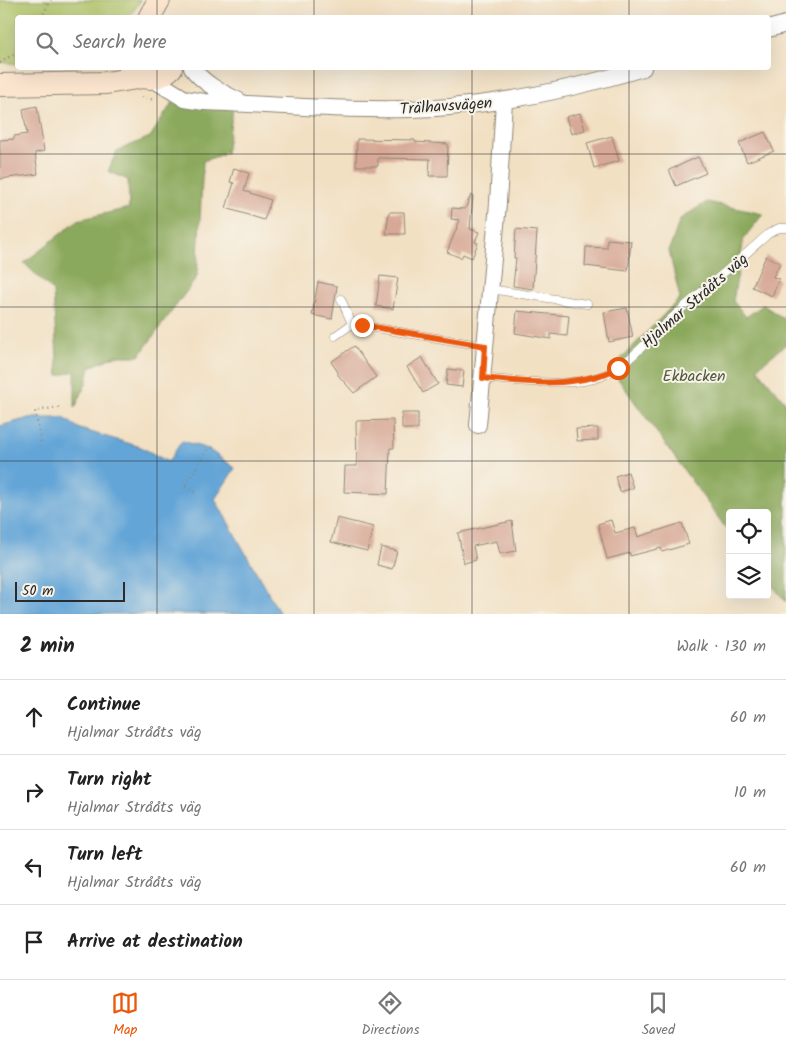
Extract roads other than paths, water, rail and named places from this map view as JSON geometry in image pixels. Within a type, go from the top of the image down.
[{"type":"street","points":[[151,15],[159,0]]},
{"type":"street","points":[[171,0],[171,15]]},
{"type":"street","points":[[771,28],[786,24]]},
{"type":"street","points":[[54,84],[91,70]]},
{"type":"street","name":"Trälhavsvägen","points":[[194,70],[199,77],[218,91],[245,104]]},
{"type":"street","name":"Trälhavsvägen","points":[[148,73],[185,99],[371,110],[436,108],[504,101],[636,70]]},
{"type":"street","points":[[0,85],[106,83],[148,73]]},
{"type":"street","points":[[478,425],[498,203],[504,101]]},
{"type":"lane","name":"Hjalmar Strååts väg","points":[[483,378],[519,382],[580,381],[599,377],[618,368],[677,313],[768,234],[779,228],[786,228]]},
{"type":"lane","points":[[490,289],[587,304]]},
{"type":"lane","points":[[341,299],[352,324]]},
{"type":"lane","points":[[335,336],[352,324],[485,346]]},
{"type":"water","points":[[29,418],[64,418],[80,429],[141,447],[168,462],[182,441],[208,449],[235,468],[215,499],[280,614],[0,614],[0,426]]},
{"type":"park label","name":"Ekbacken","points":[[694,375]]}]
